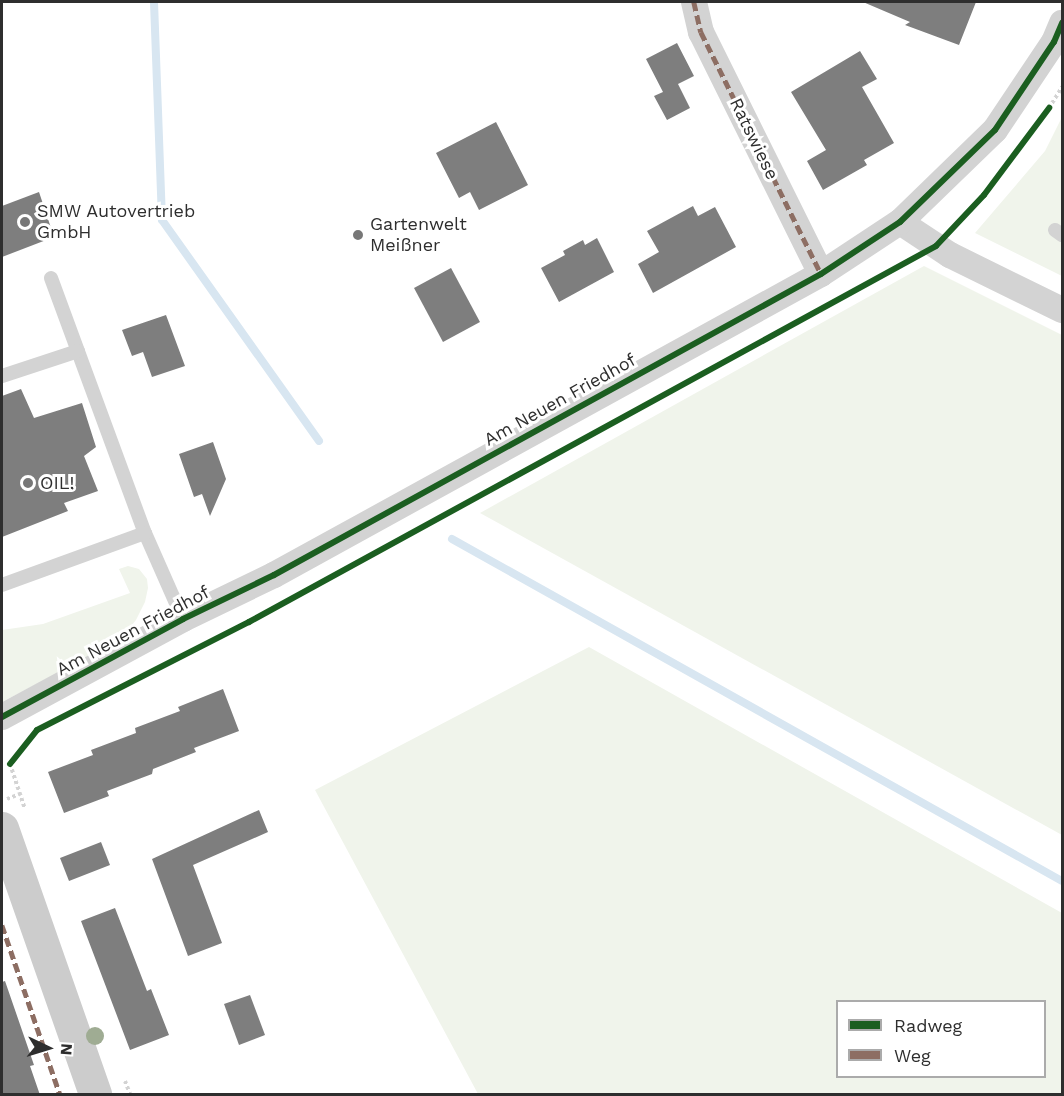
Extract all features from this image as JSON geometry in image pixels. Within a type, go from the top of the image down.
[{"type":"main road","points":[[2,828],[95,1095]]},
{"type":"street","name":"Ratswiese","points":[[694,2],[701,32],[821,274]]},
{"type":"street","name":"Am Neuen Friedhof","points":[[2,717],[183,620],[274,575],[821,274],[900,222],[995,130],[1054,42],[1062,23]]},
{"type":"street","points":[[900,222],[950,255],[1062,310]]},
{"type":"lane","points":[[51,278],[145,532],[183,620]]},
{"type":"lane","points":[[2,376],[78,351]]},
{"type":"lane","points":[[2,585],[145,532]]},
{"type":"path","points":[[1043,117],[1062,87]]},
{"type":"path","points":[[10,764],[17,755]]},
{"type":"shaded area","points":[[1062,117],[1062,276],[975,233],[1045,151]]},
{"type":"shaded area","points":[[924,266],[1062,335],[1062,835],[480,513]]},
{"type":"shaded area","points":[[128,566],[139,569],[147,579],[148,588],[145,602],[136,620],[119,641],[2,702],[2,630],[43,624],[130,593],[119,569]]},
{"type":"shaded area","points":[[589,647],[1062,913],[1062,1094],[478,1094],[315,790]]},
{"type":"building","points":[[863,2],[976,2],[959,45],[905,25],[910,22]]},
{"type":"building","points":[[677,43],[694,76],[678,84],[690,108],[667,120],[654,96],[663,92],[646,59]]},
{"type":"building","points":[[860,51],[877,79],[862,87],[894,143],[864,160],[867,165],[823,190],[807,161],[826,150],[791,92]]},
{"type":"building","points":[[496,122],[528,185],[479,210],[470,192],[459,198],[436,153]]},
{"type":"building","name":"SMW Autovertrieb GmbH","points":[[39,192],[54,237],[2,257],[2,206]]},
{"type":"building","points":[[693,206],[698,216],[715,207],[736,247],[653,293],[638,264],[659,252],[647,231]]},
{"type":"building","points":[[597,238],[614,272],[559,302],[541,268],[565,255],[563,251],[583,240],[585,245]]},
{"type":"building","points":[[451,268],[480,322],[443,342],[414,288]]},
{"type":"building","points":[[166,315],[185,366],[152,377],[143,352],[132,356],[122,330]]},
{"type":"building","points":[[21,389],[34,418],[82,403],[96,447],[84,456],[98,491],[64,503],[68,511],[2,537],[2,396]]},
{"type":"building","points":[[213,442],[226,479],[210,516],[202,494],[194,497],[179,454]]},
{"type":"building","points":[[223,689],[239,731],[194,748],[196,752],[153,769],[152,774],[107,791],[109,796],[64,813],[48,772],[93,755],[91,750],[136,733],[135,728],[180,711],[178,707]]},
{"type":"building","points":[[259,810],[268,832],[193,865],[222,943],[188,956],[152,859]]},
{"type":"building","points":[[101,842],[110,865],[69,881],[60,858]]},
{"type":"building","points":[[115,908],[147,991],[151,989],[169,1035],[130,1050],[81,921]]},
{"type":"building","points":[[5,981],[34,1065],[30,1066],[40,1095],[2,1095],[2,982]]},
{"type":"building","points":[[250,995],[265,1035],[239,1045],[224,1004]]},
{"type":"waterway","points":[[154,2],[162,220],[319,441]]},
{"type":"waterway","points":[[452,539],[1062,881]]},
{"type":"marked path","points":[[694,2],[701,32],[821,274]]},
{"type":"marked path","points":[[2,925],[60,1094]]},
{"type":"cycle path","points":[[2,717],[183,619],[274,575],[821,274],[900,222],[995,130],[1054,42],[1062,23]]},
{"type":"cycle path","points":[[10,764],[37,730],[249,622],[936,246],[984,195],[1049,108]]},
{"type":"place","name":"SMW Autovertrieb GmbH","points":[[25,222]]},
{"type":"place","name":"Gartenwelt Meißner","points":[[358,235]]},
{"type":"place","name":"OIL!","points":[[28,483]]}]
